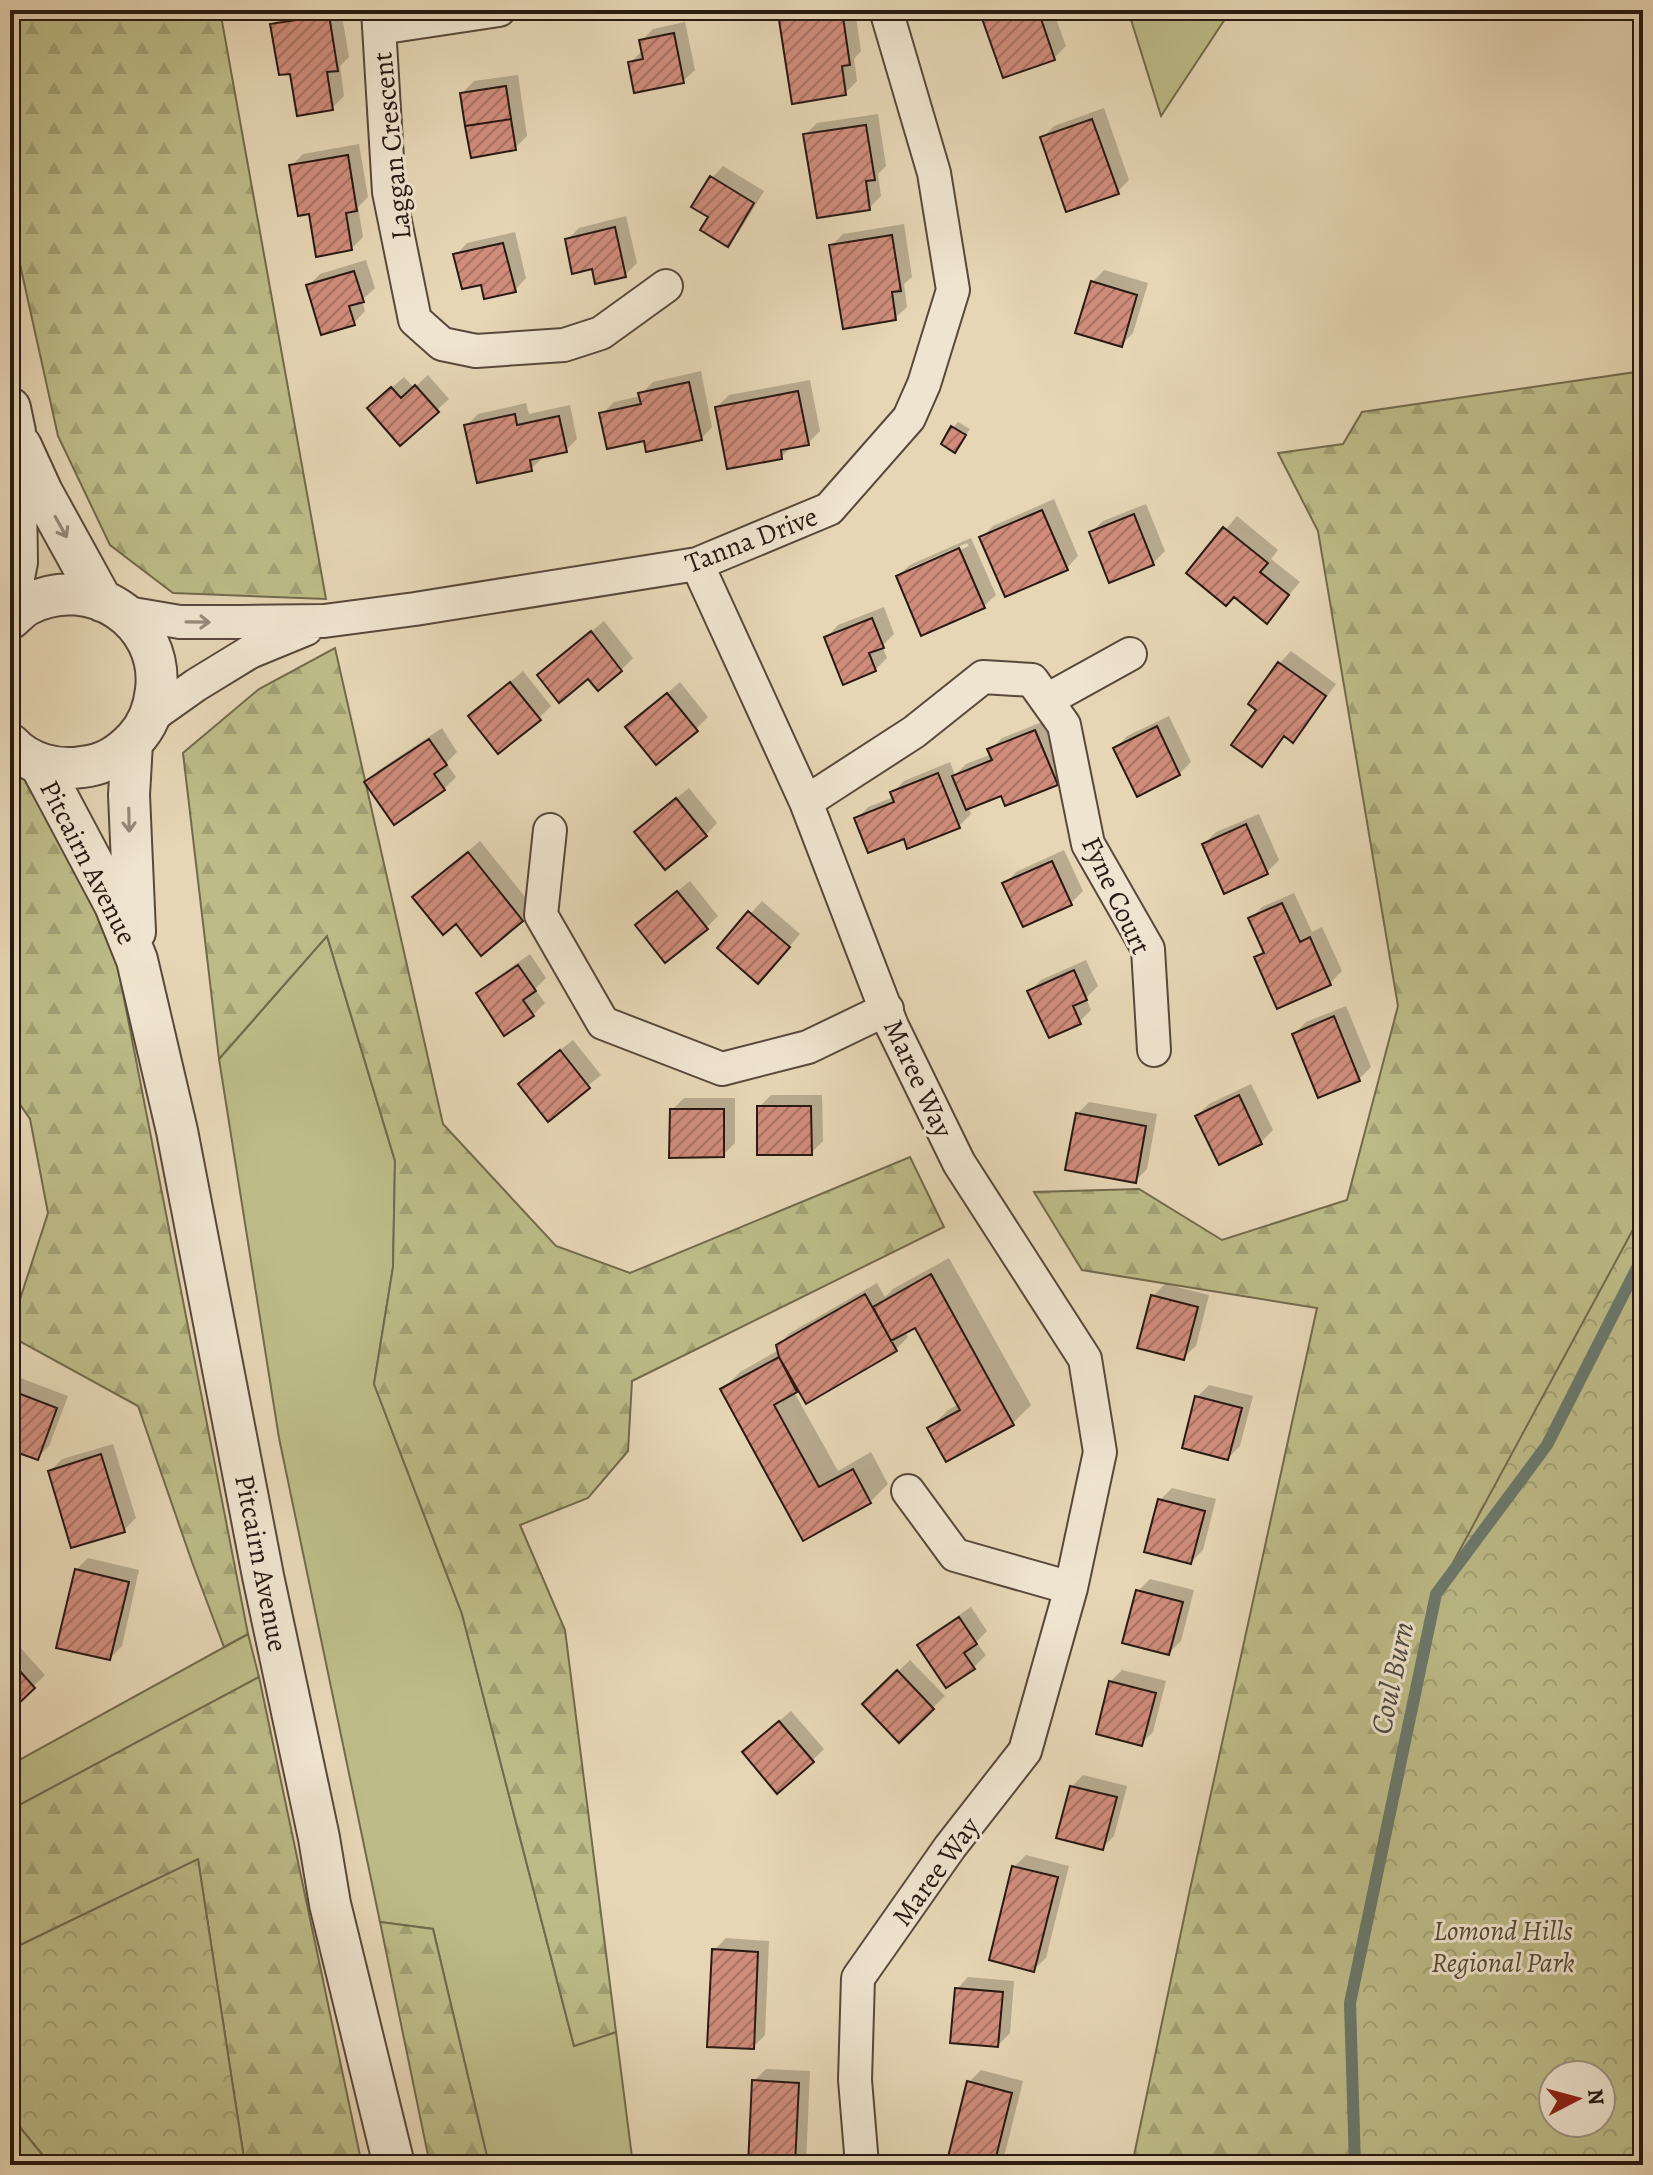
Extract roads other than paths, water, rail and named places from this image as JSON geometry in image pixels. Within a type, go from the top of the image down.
[{"type":"street","name":"Laggan Crescent","points":[[499,10],[378,19],[389,192],[415,320],[442,344],[476,351],[564,345],[601,333],[666,286]]},
{"type":"street","name":"Tanna Drive","points":[[112,606],[180,622],[324,621],[697,564],[829,509],[909,418],[924,384],[953,290],[934,173],[886,10]]},
{"type":"street","name":"Pitcairn Avenue","points":[[10,598],[17,562],[12,420]]},
{"type":"street","name":"Pitcairn Avenue","points":[[12,420],[42,492],[112,606],[135,622],[151,646],[158,675],[155,704],[140,731],[122,752],[96,766],[68,769],[22,755]]},
{"type":"street","name":"Maree Way","points":[[697,564],[806,802],[892,1026],[959,1163],[1085,1359],[1100,1452],[1071,1588],[1025,1751],[950,1847],[858,1978],[855,2080],[862,2165]]},
{"type":"street","points":[[10,619],[27,605],[54,595],[83,595],[112,606]]},
{"type":"street","name":"Tanna Drive","points":[[140,731],[196,685],[250,652],[324,621]]},
{"type":"street","points":[[1047,700],[1130,654]]},
{"type":"street","name":"Fyne Court","points":[[806,802],[914,732],[983,677],[1032,680],[1064,725],[1088,844],[1148,949],[1154,1050]]},
{"type":"street","name":"Pitcairn Avenue","points":[[137,960],[129,821],[140,731]]},
{"type":"street","name":"Pitcairn Avenue","points":[[22,755],[115,905],[137,960],[177,1131],[330,1904],[394,2165]]},
{"type":"street","points":[[550,830],[541,915],[603,1023],[722,1069],[808,1047],[887,1009]]},
{"type":"street","points":[[908,1491],[955,1555],[1071,1588]]},
{"type":"waterway","name":"Coul Burn","points":[[1355,2165],[1350,2003],[1436,1594],[1547,1445],[1643,1256]]},
{"type":"park label","name":"Lomond Hills Regional Park","points":[[1503,1946]]}]
